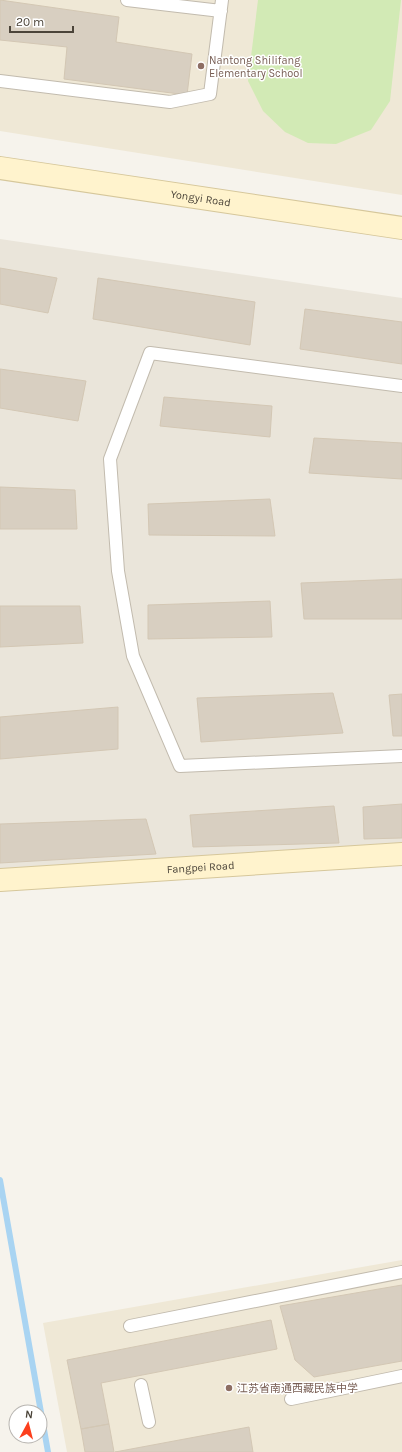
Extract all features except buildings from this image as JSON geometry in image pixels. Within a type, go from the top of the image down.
[{"type":"street","name":"Yongyi Road","points":[[0,168],[402,228]]},
{"type":"street","name":"Fangpei Road","points":[[0,880],[402,854]]},
{"type":"lane","points":[[0,81],[170,102],[210,94],[221,6],[127,0]]},
{"type":"lane","points":[[402,386],[150,353],[110,459],[118,570],[133,656],[180,766],[402,756]]},
{"type":"lane","points":[[130,1326],[402,1272]]},
{"type":"lane","points":[[291,1399],[402,1376]]},
{"type":"lane","points":[[141,1385],[149,1422]]},
{"type":"shaded area","name":"Nantong Shilifang Elementary School","points":[[0,0],[402,0],[402,195],[0,131]]},
{"type":"shaded area","points":[[0,239],[402,298],[402,845],[0,871]]},
{"type":"shaded area","name":"江苏省南通西藏民族中学","points":[[402,1260],[402,1452],[67,1452],[43,1323]]},
{"type":"green space","points":[[258,0],[401,0],[390,101],[371,130],[336,144],[308,143],[285,132],[263,111],[248,81]]},
{"type":"waterway","points":[[0,1180],[48,1452]]},
{"type":"place","name":"Nantong Shilifang Elementary School","points":[[201,66]]},
{"type":"place","name":"江苏省南通西藏民族中学","points":[[229,1388]]}]
